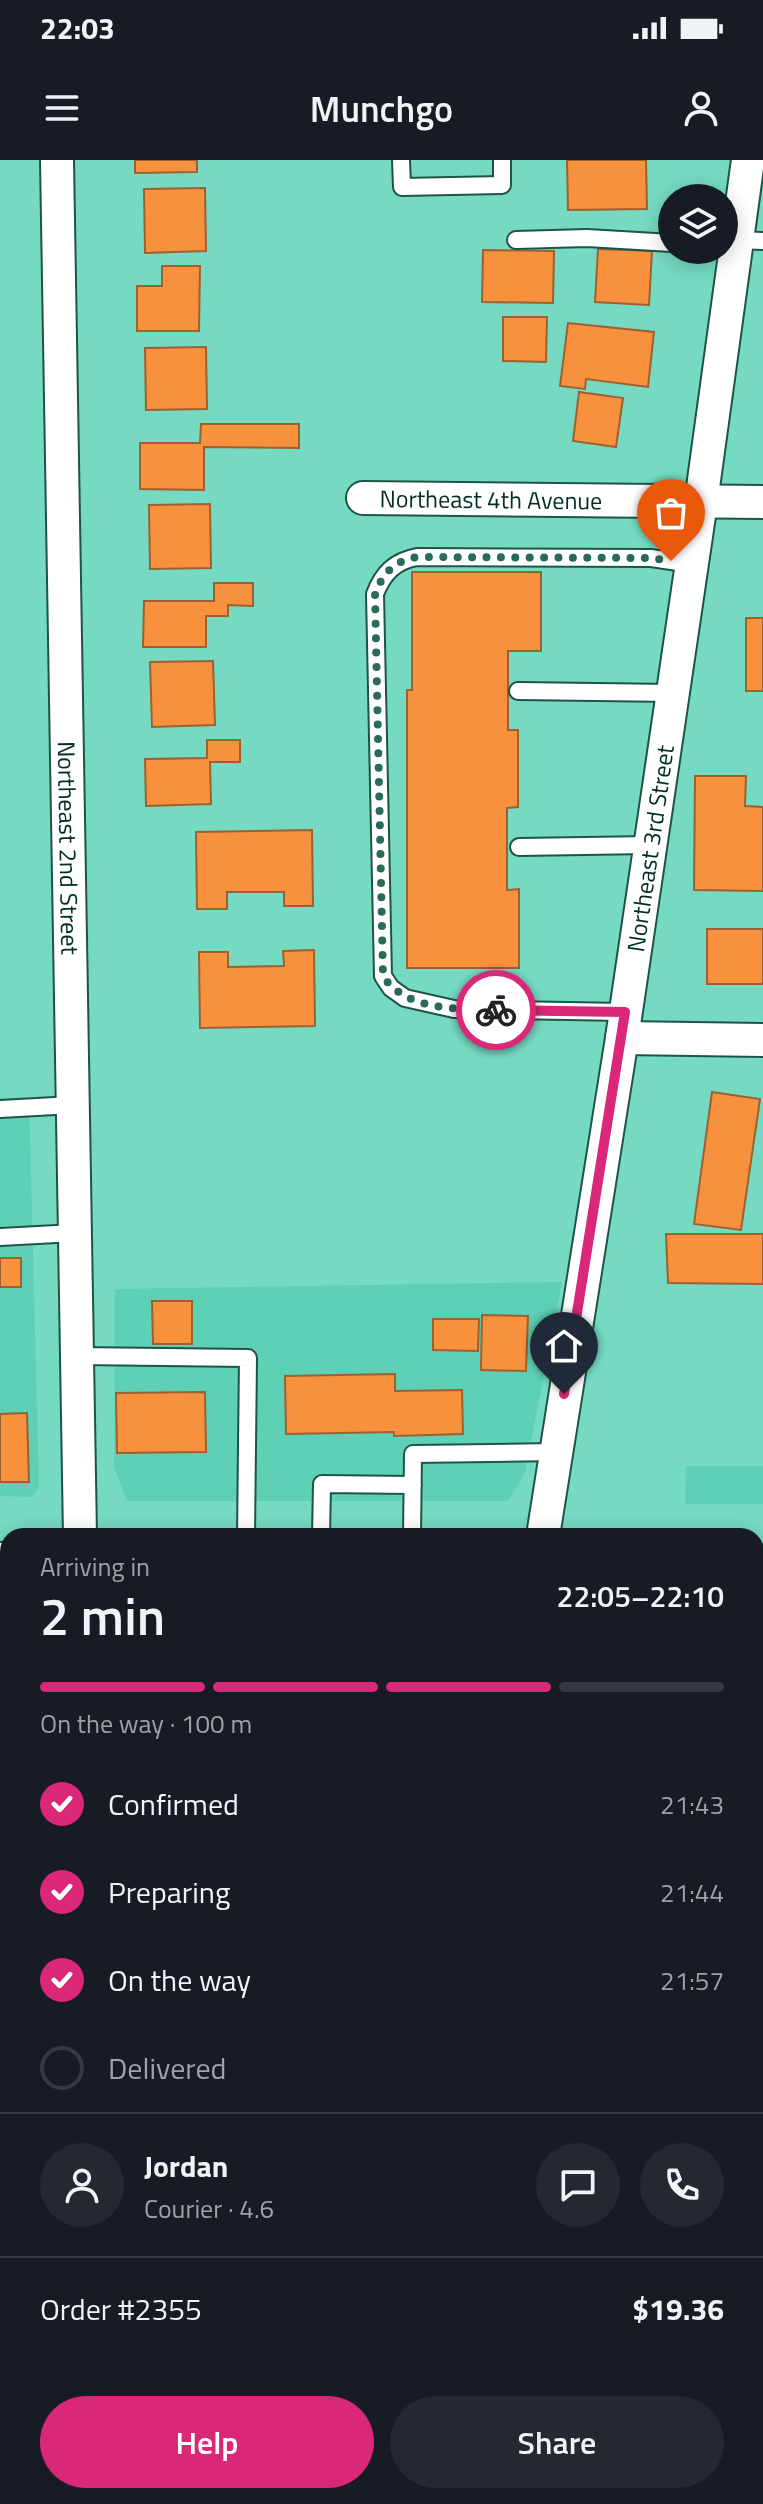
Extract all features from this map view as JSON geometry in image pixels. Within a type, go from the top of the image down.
[{"type":"street","name":"Northeast 2nd Street","points":[[57,160],[80,1528]]},
{"type":"street","name":"Northeast 3rd Street","points":[[544,1528],[740,244],[748,160]]},
{"type":"street","name":"Northeast 4th Avenue","points":[[363,498],[763,502]]},
{"type":"street","points":[[623,1025],[763,1040]]},
{"type":"lane","points":[[401,160],[402,187],[502,185],[502,160]]},
{"type":"lane","points":[[516,240],[587,238],[658,242]]},
{"type":"lane","points":[[623,1025],[524,1011],[454,1009],[405,998],[391,988],[383,976],[375,594],[381,579],[392,566],[417,557],[651,558],[692,564]]},
{"type":"lane","points":[[518,691],[673,693]]},
{"type":"lane","points":[[519,847],[650,845]]},
{"type":"lane","points":[[0,1109],[73,1105]]},
{"type":"lane","points":[[0,1237],[75,1233]]},
{"type":"lane","points":[[78,1356],[248,1358],[246,1528]]},
{"type":"lane","points":[[412,1528],[413,1454],[555,1452]]},
{"type":"lane","points":[[321,1528],[322,1484],[413,1485]]},
{"type":"shaded area","points":[[29,1097],[39,1487],[32,1497],[0,1496],[0,1098]]},
{"type":"shaded area","points":[[562,1282],[525,1473],[508,1501],[127,1501],[114,1467],[115,1289]]},
{"type":"shaded area","points":[[686,1466],[763,1466],[763,1504],[685,1504]]},
{"type":"building","points":[[135,160],[197,160],[197,172],[135,173]]},
{"type":"building","points":[[567,160],[646,160],[647,209],[568,210]]},
{"type":"building","points":[[205,188],[206,251],[145,253],[144,189]]},
{"type":"building","points":[[598,249],[652,251],[649,305],[595,302]]},
{"type":"building","points":[[483,250],[554,251],[553,303],[482,302]]},
{"type":"building","points":[[162,266],[200,266],[199,331],[137,331],[137,286],[162,286]]},
{"type":"building","points":[[503,317],[547,317],[546,362],[503,361]]},
{"type":"building","points":[[568,323],[654,332],[648,387],[586,379],[585,389],[560,386]]},
{"type":"building","points":[[206,347],[207,409],[146,410],[145,348]]},
{"type":"building","points":[[579,392],[623,398],[616,447],[573,441]]},
{"type":"building","points":[[201,424],[299,424],[299,448],[204,447],[204,490],[140,489],[140,443],[200,443]]},
{"type":"building","points":[[210,504],[211,568],[150,569],[149,505]]},
{"type":"building","points":[[412,572],[541,572],[541,651],[508,651],[508,730],[518,730],[518,807],[507,808],[507,890],[519,889],[519,968],[407,968],[407,690],[412,690]]},
{"type":"building","points":[[214,583],[253,583],[253,606],[228,605],[228,616],[206,616],[206,647],[143,647],[144,601],[214,601]]},
{"type":"building","points":[[746,618],[763,618],[763,691],[746,691]]},
{"type":"building","points":[[213,661],[215,725],[152,727],[150,662]]},
{"type":"building","points":[[207,740],[240,740],[240,762],[210,762],[211,804],[146,806],[145,759],[207,758]]},
{"type":"building","points":[[695,776],[746,776],[745,806],[763,807],[763,891],[694,890]]},
{"type":"building","points":[[312,830],[313,906],[284,906],[284,892],[227,892],[227,909],[197,909],[196,832]]},
{"type":"building","points":[[707,929],[763,929],[763,984],[707,984]]},
{"type":"building","points":[[314,950],[315,1026],[200,1028],[199,952],[228,952],[228,967],[284,966],[283,951]]},
{"type":"building","points":[[712,1092],[760,1099],[741,1230],[694,1224]]},
{"type":"building","points":[[666,1234],[763,1234],[763,1284],[668,1283]]},
{"type":"building","points":[[0,1258],[21,1258],[21,1287],[0,1287]]},
{"type":"building","points":[[152,1301],[192,1301],[192,1344],[153,1344]]},
{"type":"building","points":[[482,1315],[528,1316],[526,1371],[481,1370]]},
{"type":"building","points":[[433,1319],[479,1319],[478,1351],[433,1350]]},
{"type":"building","points":[[395,1374],[395,1391],[462,1390],[463,1434],[286,1434],[285,1376]]},
{"type":"building","points":[[205,1392],[206,1452],[117,1453],[116,1393]]},
{"type":"building","points":[[27,1413],[29,1482],[0,1482],[0,1414]]},
{"type":"way so far","points":[[496,1010],[454,1009],[405,998],[391,988],[383,976],[375,594],[381,579],[392,566],[417,557],[651,558],[671,561]]},
{"type":"route","points":[[496,1010],[625,1012],[564,1394]]}]
